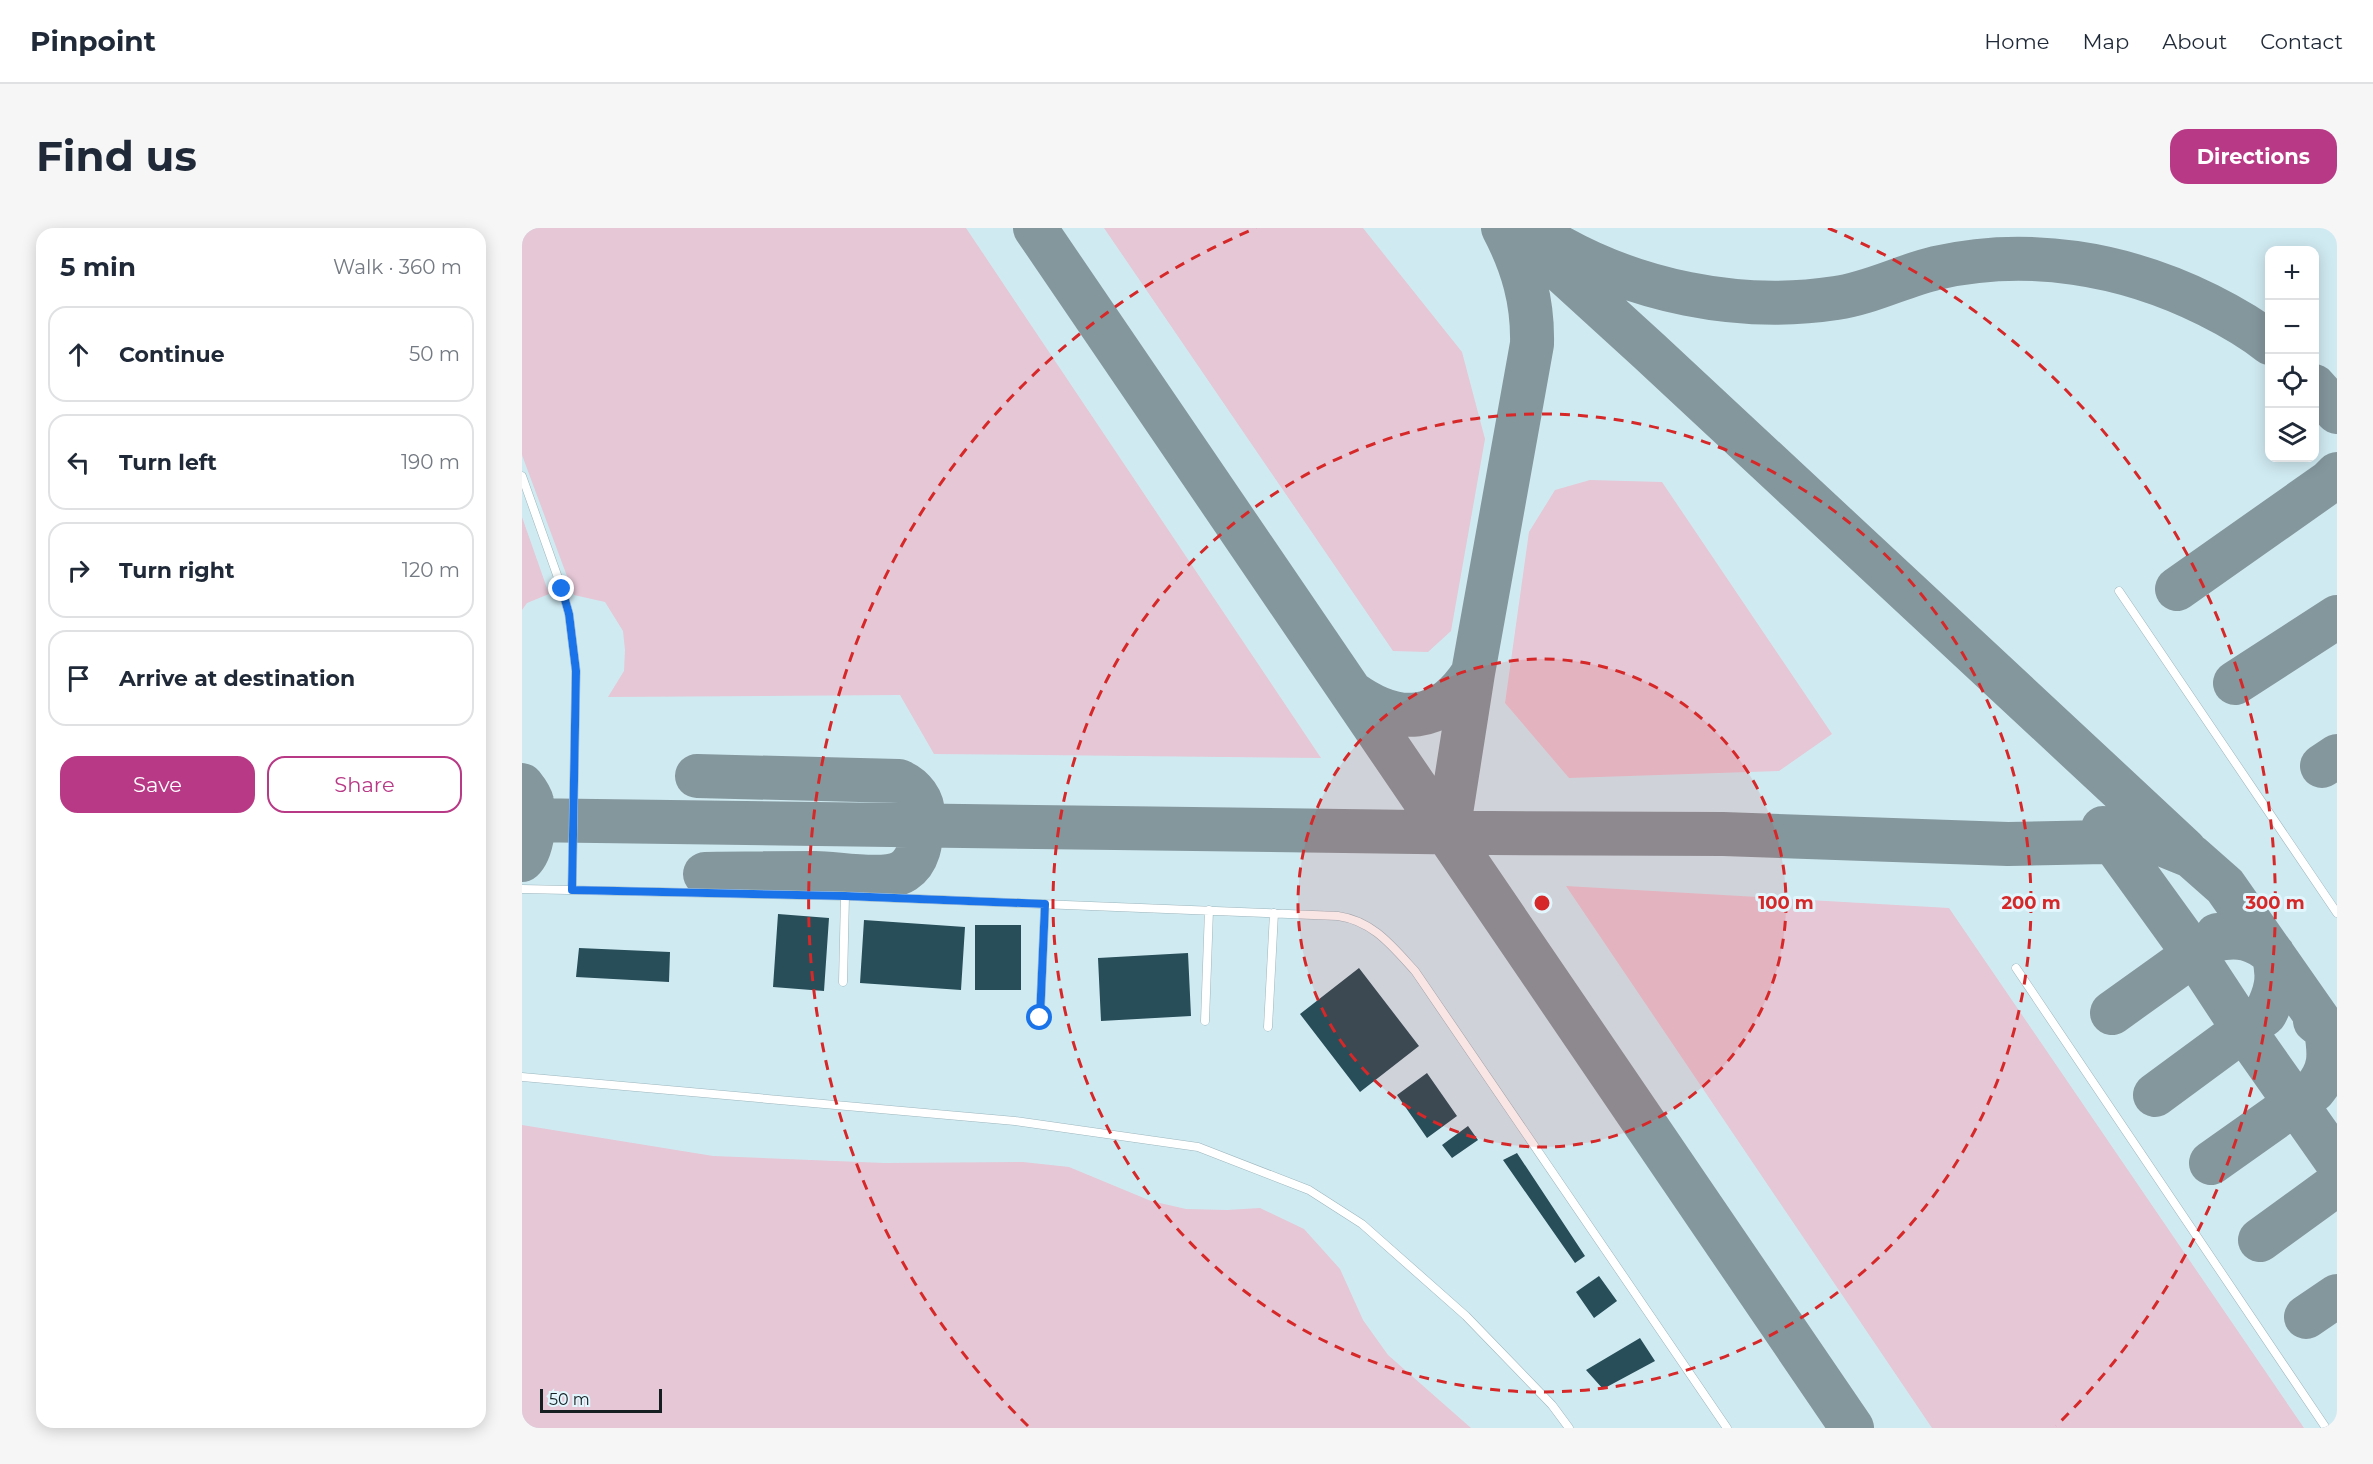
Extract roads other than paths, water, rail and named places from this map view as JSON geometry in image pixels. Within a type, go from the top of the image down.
[{"type":"lane","points":[[522,477],[562,589],[574,642],[576,671],[572,890]]},
{"type":"lane","points":[[2119,591],[2337,913]]},
{"type":"lane","points":[[522,889],[845,896],[1209,910],[1338,916],[1362,922],[1383,937],[1415,971],[1727,1428]]},
{"type":"lane","points":[[843,982],[845,896]]},
{"type":"lane","points":[[1040,1018],[1045,904]]},
{"type":"lane","points":[[1205,1021],[1209,910]]},
{"type":"lane","points":[[1268,1027],[1274,913]]},
{"type":"lane","points":[[2016,968],[2326,1428]]},
{"type":"lane","points":[[522,1077],[1015,1121],[1198,1147],[1309,1190],[1362,1224],[1466,1316],[1552,1405],[1569,1428]]}]
